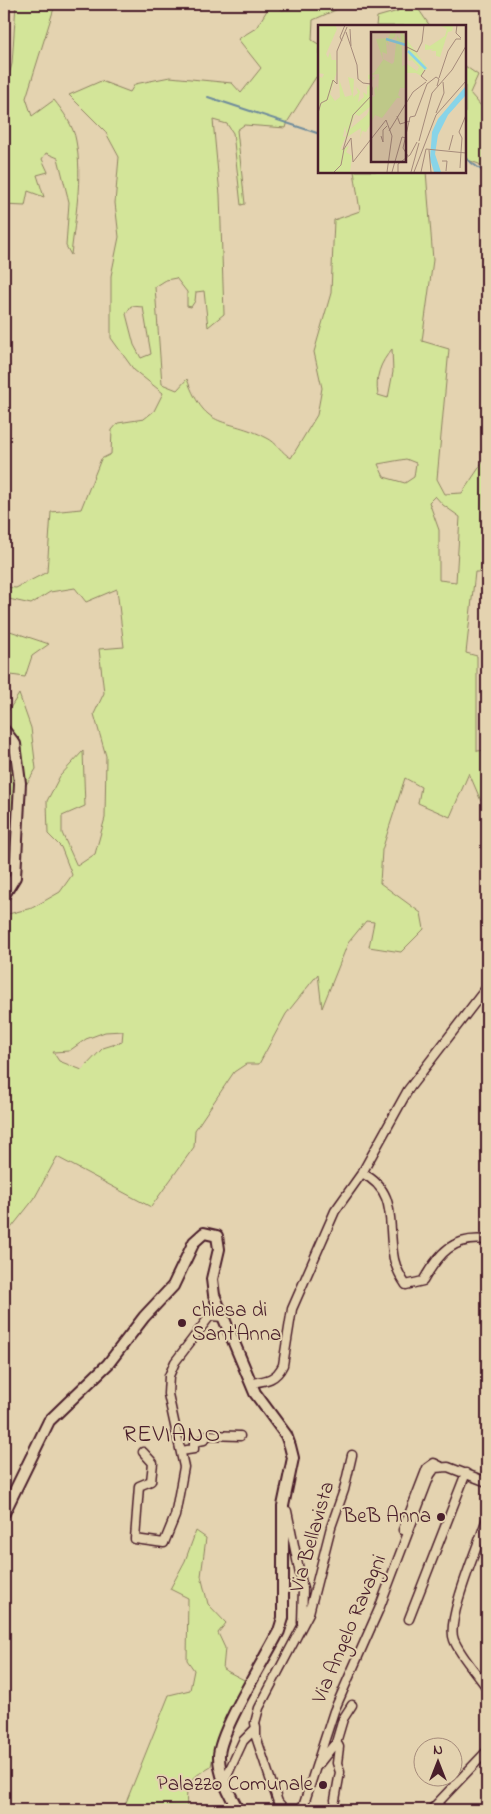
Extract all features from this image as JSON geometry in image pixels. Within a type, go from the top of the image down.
[{"type":"street","points":[[4,730],[15,744],[20,783],[15,877],[4,895]]},
{"type":"street","points":[[251,1382],[270,1380],[280,1373],[292,1309],[334,1211],[362,1173],[408,1090],[487,987]]},
{"type":"street","points":[[362,1173],[374,1179],[382,1188],[388,1201],[393,1255],[406,1285],[423,1281],[432,1265],[447,1248],[459,1241],[472,1238],[487,1240]]},
{"type":"street","points":[[4,1513],[49,1420],[108,1364],[144,1317],[173,1286],[194,1242],[204,1233],[217,1236],[220,1243],[212,1280],[214,1295],[255,1393],[286,1435],[293,1458],[284,1499],[281,1560],[283,1618],[279,1631],[221,1742],[219,1755],[224,1782],[238,1810]]},
{"type":"street","points":[[143,1452],[153,1463],[151,1481],[138,1486],[135,1539],[164,1544],[175,1516],[184,1467],[168,1394],[168,1376],[175,1362],[210,1316],[223,1316]]},
{"type":"street","points":[[181,1451],[194,1449],[194,1442],[204,1440],[208,1435],[240,1436]]},
{"type":"street","name":"Via Bellavista","points":[[224,1782],[243,1741],[256,1728],[255,1723],[259,1708],[309,1613],[352,1455]]},
{"type":"street","points":[[404,1530],[427,1468],[434,1463],[487,1482]]},
{"type":"street","name":"Via Angelo Ravagni","points":[[302,1810],[334,1711],[379,1609],[430,1475],[435,1468],[440,1466]]},
{"type":"street","points":[[409,1620],[466,1473]]},
{"type":"street","name":"Via Bellavista","points":[[284,1499],[303,1589],[302,1625]]},
{"type":"street","points":[[487,1518],[458,1600],[452,1626],[453,1639],[487,1686]]},
{"type":"street","points":[[316,1766],[335,1746],[343,1719],[352,1705]]},
{"type":"street","points":[[256,1728],[256,1737],[278,1802],[285,1810]]},
{"type":"street","points":[[335,1746],[339,1747],[337,1763],[340,1772],[335,1800]]},
{"type":"street","points":[[432,1810],[487,1751]]},
{"type":"green space","points":[[16,4],[55,5],[26,98],[32,116],[54,100],[68,119],[75,136],[79,184],[71,255],[66,246],[69,202],[58,158],[46,153],[42,159],[48,172],[37,175],[44,197],[28,191],[25,206],[4,205],[4,92],[12,64]]},
{"type":"green space","points":[[271,4],[275,4],[282,10],[311,4],[340,4],[340,8],[313,20],[312,40],[318,44],[318,78],[316,77],[288,121],[286,128],[244,125],[237,130],[245,204],[241,205],[233,133],[227,124],[213,120],[220,195],[224,314],[208,327],[204,291],[196,292],[195,301],[191,307],[187,306],[187,292],[176,278],[166,280],[155,287],[162,384],[177,390],[187,379],[194,396],[210,416],[267,438],[291,458],[317,415],[322,388],[314,352],[331,293],[334,220],[360,211],[354,172],[426,172],[433,260],[422,341],[449,349],[437,479],[445,494],[462,493],[487,456],[487,572],[475,572],[466,653],[477,656],[477,751],[487,750],[487,797],[481,801],[469,773],[450,817],[418,803],[421,787],[405,778],[382,850],[380,883],[421,913],[424,929],[401,952],[369,947],[374,922],[366,921],[348,943],[322,1008],[318,974],[286,1014],[259,1064],[246,1064],[234,1072],[195,1130],[194,1147],[151,1207],[57,1157],[34,1199],[4,1237],[4,915],[32,908],[60,892],[72,875],[61,847],[48,834],[47,801],[60,776],[83,751],[85,806],[62,816],[62,833],[77,866],[95,854],[105,818],[106,756],[94,714],[104,693],[99,649],[124,647],[117,589],[86,602],[75,588],[50,592],[31,604],[4,598],[4,587],[16,588],[47,572],[51,512],[81,509],[101,459],[111,454],[112,430],[118,423],[144,419],[154,411],[163,393],[134,370],[111,338],[111,276],[119,237],[115,203],[119,157],[105,131],[69,95],[101,81],[130,92],[135,84],[170,77],[232,83],[241,93],[261,68],[238,39],[256,28]],"holes":[[[131,306],[143,307],[151,354],[141,358],[134,345],[126,314]],[[392,349],[393,372],[388,398],[378,395],[377,382],[379,370]],[[406,459],[416,463],[414,477],[405,483],[384,477],[378,464]],[[435,496],[443,505],[460,517],[456,582],[439,580],[439,530],[429,502]],[[123,1031],[122,1042],[103,1048],[82,1070],[59,1061],[53,1052],[69,1051],[86,1039],[105,1032]]]},
{"type":"green space","points":[[396,4],[415,4],[429,25],[376,25],[377,17],[398,11]]},
{"type":"green space","points":[[466,67],[478,75],[470,93],[487,113],[487,174],[479,164],[466,159]]},
{"type":"green space","points":[[4,629],[49,644],[32,656],[25,677],[4,674]]},
{"type":"green space","points":[[19,694],[31,728],[36,769],[14,804],[8,834],[4,837],[4,734],[7,713]]},
{"type":"green space","points":[[196,1531],[206,1538],[201,1576],[208,1604],[226,1623],[218,1633],[225,1648],[223,1669],[248,1682],[216,1741],[211,1766],[190,1783],[187,1794],[187,1810],[123,1810],[169,1695],[190,1690],[194,1670],[187,1660],[188,1598],[170,1589],[185,1561]]},
{"type":"waterway","points":[[208,97],[318,133]]},
{"type":"waterway","points":[[466,159],[484,172],[487,179]]},
{"type":"place","name":"chiesa di Sant'Anna","points":[[182,1323]]},
{"type":"place","name":"BeB Anna","points":[[441,1517]]},
{"type":"place","name":"Palazzo Comunale","points":[[323,1785]]},
{"type":"district","name":"REVIANO","points":[[172,1435]]}]
